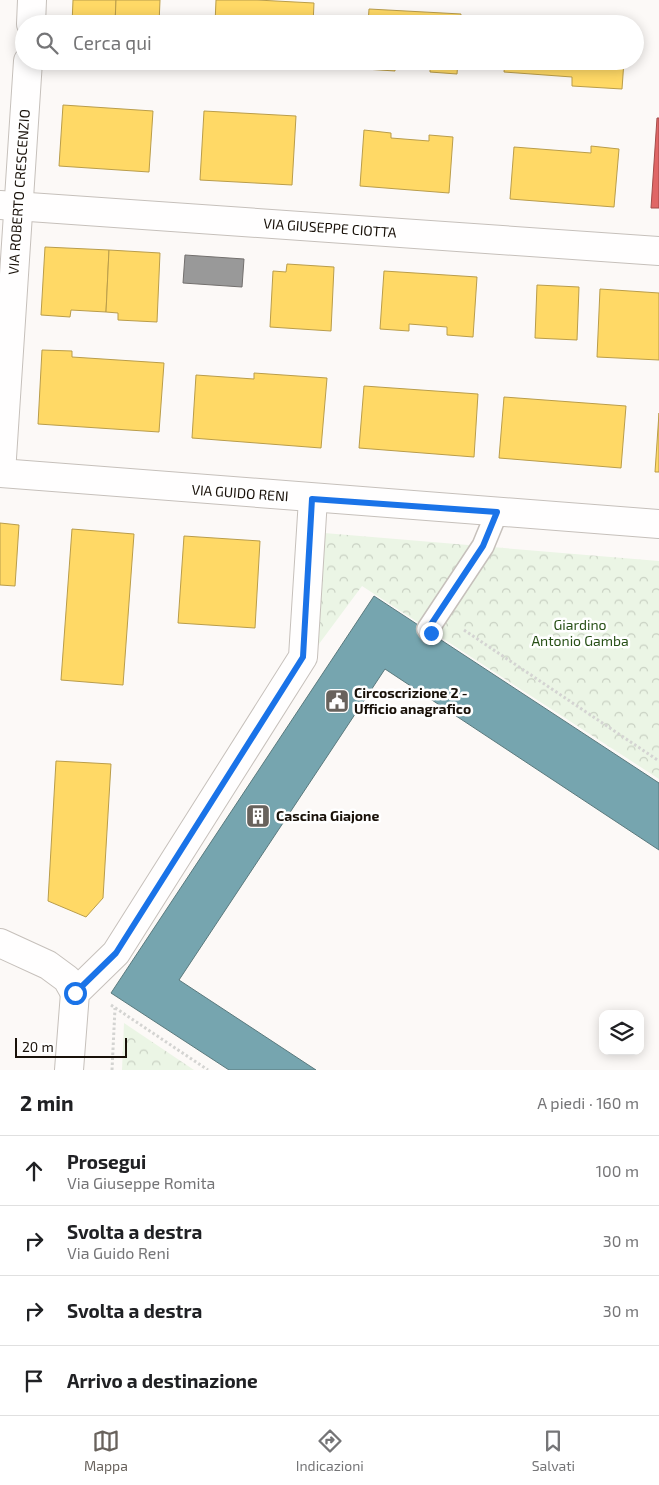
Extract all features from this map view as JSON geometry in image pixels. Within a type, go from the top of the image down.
[{"type":"street","points":[[31,15],[32,0]]},
{"type":"street","name":"VIA ROBERTO CRESCENZIO","points":[[1,473],[9,206],[27,70]]},
{"type":"street","name":"VIA GIUSEPPE CIOTTA","points":[[9,206],[659,251]]},
{"type":"street","name":"VIA GUIDO RENI","points":[[1,473],[312,499],[659,524]]},
{"type":"street","points":[[75,993],[116,953],[303,657],[312,499]]},
{"type":"street","points":[[0,943],[48,965],[67,979],[75,993],[69,1070]]},
{"type":"lane","points":[[431,633],[428,629],[483,546],[497,512]]},
{"type":"path","points":[[439,612],[659,761]]},
{"type":"path","points":[[107,1002],[208,1070]]},
{"type":"path","points":[[112,1070],[115,1008]]},
{"type":"green space","name":"Giardino Antonio Gamba","points":[[324,533],[659,561],[659,779],[362,586],[316,648]]},
{"type":"green space","points":[[124,1023],[194,1070],[122,1070]]},
{"type":"building: Abitazioni","points":[[73,0],[116,0],[115,15],[72,15]]},
{"type":"building: Abitazioni","points":[[116,0],[160,0],[159,15],[115,15]]},
{"type":"building: Abitazioni","points":[[216,0],[314,3],[313,15],[215,15]]},
{"type":"building: Abitazioni","points":[[369,9],[461,14],[461,15],[369,15]]},
{"type":"building: Abitazioni","points":[[430,70],[457,70],[457,74],[430,72]]},
{"type":"building: Abitazioni","points":[[504,70],[623,70],[622,89],[572,86],[572,77],[504,72]]},
{"type":"building: Abitazioni","points":[[63,105],[153,111],[149,172],[59,166]]},
{"type":"building: Abitazioni","points":[[204,111],[296,116],[292,185],[200,180]]},
{"type":"building: Abitazioni","points":[[364,130],[391,133],[391,138],[429,141],[429,135],[453,137],[449,193],[360,186]]},
{"type":"building: Abitazioni","points":[[591,146],[619,149],[614,207],[510,199],[514,147],[591,153]]},
{"type":"building: Abitazioni","points":[[45,247],[109,250],[106,312],[71,310],[70,317],[41,315]]},
{"type":"building: Abitazioni","points":[[109,250],[160,253],[157,322],[118,320],[118,313],[106,312]]},
{"type":"building: Abitazioni","points":[[287,264],[334,267],[331,331],[270,327],[273,271],[286,272]]},
{"type":"building: Abitazioni","points":[[384,271],[477,277],[473,337],[447,335],[447,327],[409,324],[409,331],[380,329]]},
{"type":"building: Abitazioni","points":[[537,285],[579,287],[577,340],[535,338]]},
{"type":"building: Abitazioni","points":[[600,289],[659,293],[659,360],[597,357]]},
{"type":"building: Abitazioni","points":[[42,350],[72,351],[72,357],[164,363],[159,432],[38,424]]},
{"type":"building: Abitazioni","points":[[254,373],[327,378],[321,448],[192,438],[196,375],[254,379]]},
{"type":"building: Abitazioni","points":[[364,386],[478,394],[474,457],[359,448]]},
{"type":"building: Abitazioni","points":[[504,397],[626,406],[621,468],[499,458]]},
{"type":"building: Abitazioni","points":[[659,413],[659,472],[655,472]]},
{"type":"building: Abitazioni","points":[[0,523],[19,525],[15,586],[0,585]]},
{"type":"building: Abitazioni","points":[[72,529],[134,534],[123,685],[61,680]]},
{"type":"building: Abitazioni","points":[[184,536],[260,541],[255,628],[178,623]]},
{"type":"building: Abitazioni","points":[[56,761],[111,764],[103,898],[86,917],[48,901]]},
{"type":"building: Negozi","points":[[657,118],[659,118],[659,208],[651,208]]},
{"type":"building: Pubblico","name":"Cascina Giajone","points":[[374,596],[659,783],[659,850],[385,669],[179,980],[316,1070],[229,1070],[111,993]]},
{"type":"building: Industria","points":[[185,255],[244,259],[242,287],[183,283]]},
{"type":"place","name":"Circoscrizione 2 - Ufficio anagrafico","points":[[337,701]]},
{"type":"place","name":"Cascina Giajone","points":[[258,816]]},
{"type":"route","points":[[75,993],[116,953],[303,657],[312,499],[497,512],[483,546],[428,629],[431,633]]}]
